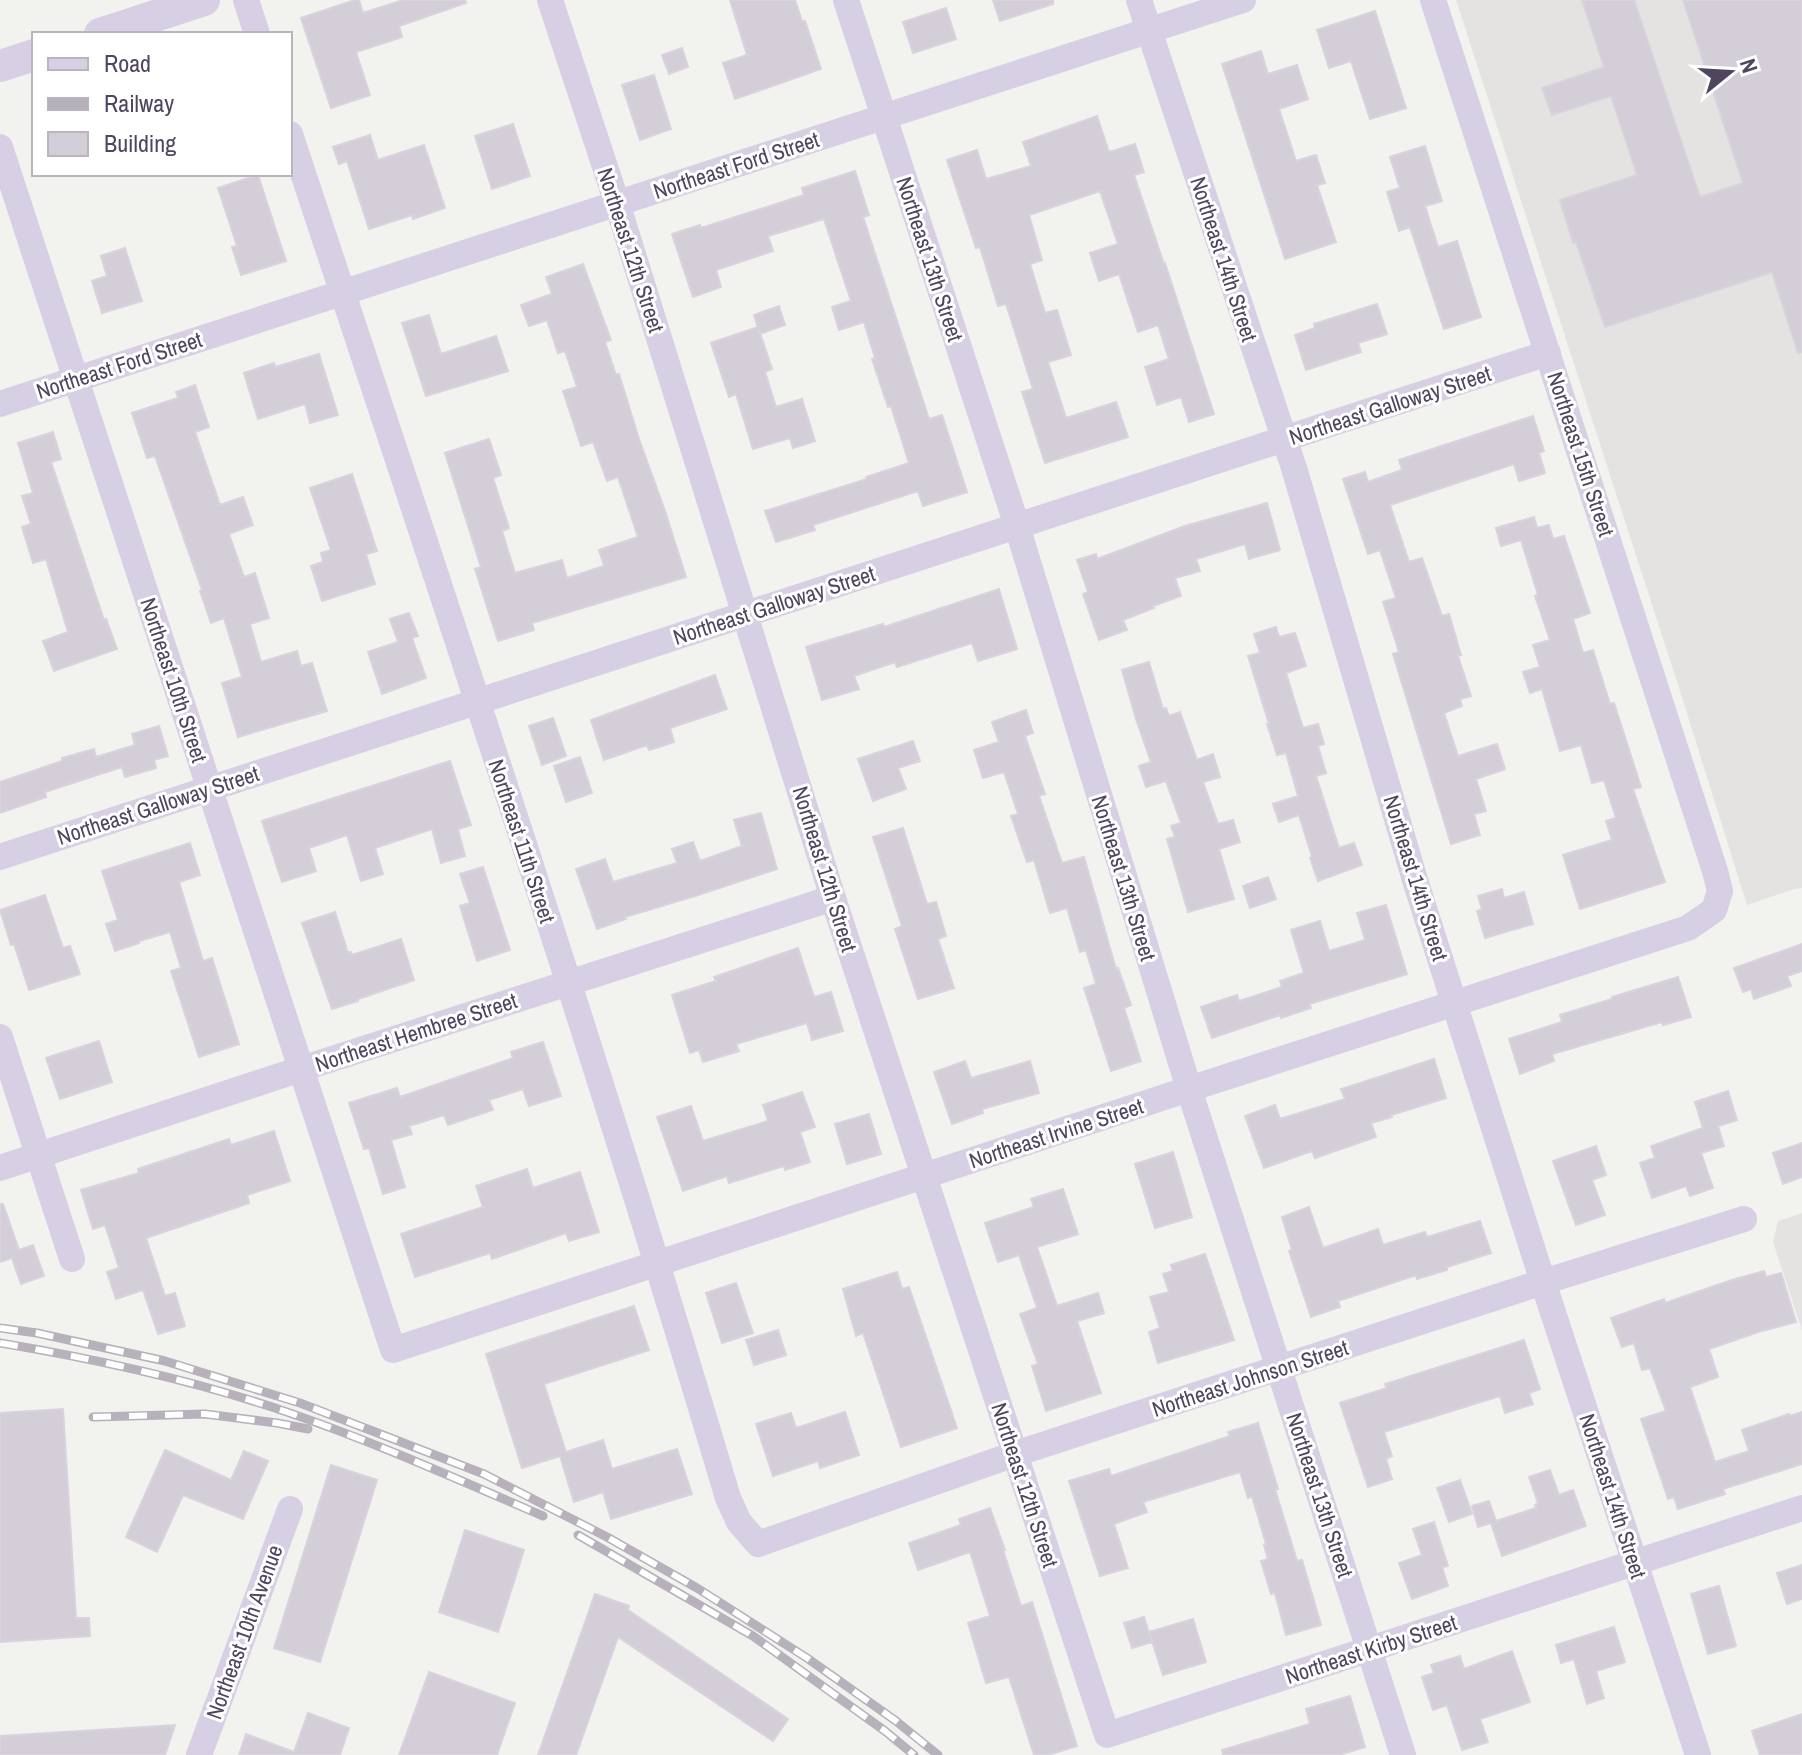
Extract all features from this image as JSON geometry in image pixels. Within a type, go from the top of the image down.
[{"type":"street","points":[[106,32],[204,0]]},
{"type":"street","points":[[246,0],[256,32]]},
{"type":"street","name":"Northeast 12th Street","points":[[550,0],[617,203],[833,898],[1107,1735]]},
{"type":"street","name":"Northeast 13th Street","points":[[846,0],[1017,526],[1189,1089],[1403,1755]]},
{"type":"street","name":"Northeast 14th Street","points":[[1139,0],[1284,439],[1454,1003],[1698,1755]]},
{"type":"street","name":"Northeast Ford Street","points":[[0,404],[1243,0]]},
{"type":"street","name":"Northeast 15th Street","points":[[1433,0],[1715,871],[1720,891],[1714,910]]},
{"type":"street","points":[[0,66],[32,56]]},
{"type":"street","name":"Northeast 11th Street","points":[[292,140],[569,984],[658,1263],[728,1498],[739,1522],[758,1544]]},
{"type":"street","name":"Northeast 10th Street","points":[[0,147],[393,1350]]},
{"type":"street","name":"Northeast Galloway Street","points":[[0,857],[1548,353]]},
{"type":"street","name":"Northeast Hembree Street","points":[[0,1168],[833,898]]},
{"type":"street","name":"Northeast Irvine Street","points":[[393,1350],[1688,928],[1714,910]]},
{"type":"street","points":[[0,1037],[72,1259]]},
{"type":"street","name":"Northeast Johnson Street","points":[[758,1544],[1015,1454],[1744,1219]]},
{"type":"street","name":"Northeast Kirby Street","points":[[1107,1735],[1802,1508]]},
{"type":"street","name":"Northeast 10th Avenue","points":[[199,1755],[290,1509]]},
{"type":"shaded area","points":[[1456,0],[1802,0],[1802,888],[1747,905]]},
{"type":"shaded area","points":[[1802,1213],[1802,1330],[1773,1242],[1778,1221]]},
{"type":"building","points":[[359,0],[363,13],[403,0],[465,0],[466,3],[399,26],[402,37],[356,52],[370,95],[331,108],[301,18]]},
{"type":"building","points":[[730,0],[795,0],[821,69],[735,99],[723,63],[747,55]]},
{"type":"building","points":[[993,0],[1053,0],[1053,4],[1000,21]]},
{"type":"building","points":[[1582,0],[1634,0],[1700,197],[1743,183],[1683,0],[1802,0],[1802,352],[1798,353],[1772,272],[1605,327],[1560,200],[1637,175],[1611,96],[1552,115],[1542,88],[1604,67]]},
{"type":"building","points":[[946,8],[956,39],[913,53],[903,22]]},
{"type":"building","points":[[1375,11],[1406,108],[1370,119],[1351,61],[1329,68],[1317,30]]},
{"type":"building","points":[[682,48],[688,67],[669,74],[662,55]]},
{"type":"building","points":[[1261,51],[1268,74],[1297,65],[1308,99],[1279,109],[1296,161],[1316,155],[1325,183],[1317,185],[1336,242],[1285,259],[1222,64]]},
{"type":"building","points":[[654,75],[671,129],[640,140],[622,85]]},
{"type":"building","points":[[1097,116],[1109,152],[1135,144],[1144,172],[1134,175],[1214,414],[1189,422],[1181,397],[1157,405],[1145,367],[1169,359],[1158,325],[1138,332],[1119,274],[1099,281],[1090,253],[1118,244],[1100,191],[1029,215],[1042,260],[1030,264],[1045,313],[1057,310],[1071,355],[1048,362],[1066,418],[1116,402],[1128,437],[1045,463],[1022,392],[1033,389],[1006,304],[998,306],[980,247],[976,248],[947,160],[977,150],[986,179],[1031,166],[1023,142]]},
{"type":"building","points":[[513,124],[530,176],[492,189],[475,136]]},
{"type":"building","points":[[370,135],[378,160],[424,145],[445,208],[369,229],[347,161],[339,164],[333,147]]},
{"type":"building","points":[[1425,146],[1442,201],[1425,206],[1438,247],[1457,241],[1481,317],[1444,329],[1410,227],[1399,231],[1387,192],[1400,188],[1390,157]]},
{"type":"building","points":[[855,171],[869,215],[863,217],[929,419],[942,415],[967,492],[923,506],[918,491],[813,525],[815,530],[776,542],[765,511],[909,463],[872,359],[875,358],[864,322],[839,330],[832,307],[851,301],[824,219],[768,236],[773,251],[716,270],[721,287],[693,297],[672,234],[700,225],[701,228],[804,195],[802,188]]},
{"type":"building","points":[[258,176],[286,261],[241,275],[232,247],[237,246],[218,188]]},
{"type":"building","points":[[125,248],[142,301],[102,313],[92,281],[107,276],[101,256]]},
{"type":"building","points":[[583,264],[611,340],[605,342],[616,375],[619,374],[686,577],[532,623],[534,630],[498,641],[475,569],[481,567],[445,453],[489,439],[501,475],[493,478],[509,528],[502,531],[515,573],[562,560],[567,578],[604,566],[599,550],[638,537],[618,477],[607,481],[593,442],[581,446],[563,391],[577,387],[565,351],[558,353],[547,320],[529,326],[521,305],[552,294],[546,277]]},
{"type":"building","points":[[1377,304],[1387,334],[1358,343],[1361,352],[1306,370],[1295,335],[1315,328],[1314,324]]},
{"type":"building","points":[[779,306],[785,325],[760,334],[754,315]]},
{"type":"building","points":[[429,315],[441,354],[496,336],[508,371],[426,396],[402,323]]},
{"type":"building","points":[[758,327],[772,369],[765,372],[776,407],[802,399],[815,441],[793,448],[790,438],[753,449],[736,394],[729,397],[711,343]]},
{"type":"building","points":[[319,354],[338,415],[310,423],[305,404],[258,419],[244,373]]},
{"type":"building","points":[[195,385],[209,427],[195,432],[220,505],[243,497],[253,525],[229,534],[244,577],[255,573],[269,618],[250,624],[261,662],[297,651],[301,666],[312,663],[327,711],[238,737],[222,683],[242,677],[224,618],[211,623],[155,456],[147,458],[132,413],[178,398],[176,392]]},
{"type":"building","points":[[1533,416],[1544,451],[1539,453],[1545,473],[1519,481],[1514,464],[1390,505],[1409,562],[1422,558],[1442,616],[1449,614],[1461,655],[1458,656],[1471,696],[1460,699],[1462,706],[1444,713],[1458,756],[1497,744],[1505,769],[1476,779],[1486,811],[1474,814],[1480,835],[1451,844],[1393,654],[1399,652],[1383,602],[1396,598],[1380,550],[1368,554],[1343,479],[1365,472],[1368,482],[1402,470],[1399,460]]},
{"type":"building","points":[[53,432],[61,459],[51,462],[104,620],[117,649],[54,671],[43,641],[68,632],[46,559],[33,563],[22,527],[31,524],[22,496],[33,493],[18,443]]},
{"type":"building","points":[[352,474],[377,551],[366,554],[375,584],[322,601],[311,566],[323,562],[321,553],[331,550],[310,488]]},
{"type":"building","points":[[1267,503],[1280,550],[1249,559],[1245,544],[1196,559],[1200,571],[1175,578],[1181,596],[1123,620],[1127,630],[1099,640],[1083,594],[1088,592],[1077,560],[1096,554],[1097,559],[1185,526]]},
{"type":"building","points":[[1534,517],[1537,528],[1549,525],[1553,539],[1564,536],[1590,613],[1573,619],[1583,653],[1593,650],[1610,704],[1614,703],[1641,787],[1633,789],[1665,882],[1580,909],[1563,855],[1612,840],[1606,821],[1616,818],[1604,780],[1592,783],[1581,745],[1560,751],[1542,689],[1530,693],[1523,672],[1540,667],[1533,645],[1550,640],[1521,540],[1501,546],[1496,528]]},
{"type":"building","points":[[999,589],[1017,649],[978,661],[972,643],[897,667],[895,662],[854,676],[859,689],[822,700],[806,647],[883,624],[884,627]]},
{"type":"building","points":[[409,613],[418,636],[412,638],[426,678],[382,694],[368,652],[398,642],[390,619]]},
{"type":"building","points":[[1276,627],[1279,637],[1295,633],[1306,666],[1286,673],[1303,728],[1318,724],[1324,744],[1318,746],[1326,773],[1316,776],[1339,848],[1354,843],[1362,865],[1318,881],[1299,815],[1279,822],[1273,804],[1298,796],[1286,753],[1277,755],[1248,656],[1260,653],[1254,634]]},
{"type":"building","points":[[1149,662],[1163,709],[1166,708],[1169,716],[1180,712],[1197,760],[1213,754],[1220,777],[1203,782],[1218,824],[1233,820],[1240,842],[1219,849],[1234,899],[1188,912],[1167,839],[1175,837],[1171,826],[1181,823],[1166,781],[1146,787],[1139,766],[1151,762],[1122,670]]},
{"type":"building","points":[[715,675],[727,709],[670,728],[674,742],[649,750],[647,745],[604,760],[591,720]]},
{"type":"building","points":[[1026,710],[1033,733],[1025,736],[1045,794],[1039,796],[1062,863],[1084,857],[1116,969],[1131,1005],[1124,1008],[1141,1061],[1111,1071],[1084,988],[1096,984],[1086,950],[1080,952],[1067,908],[1050,913],[1034,860],[1027,862],[1011,816],[1018,814],[1004,772],[983,778],[974,750],[999,742],[992,722]]},
{"type":"building","points":[[553,718],[566,756],[542,765],[529,726]]},
{"type":"building","points":[[159,726],[168,756],[154,760],[156,768],[125,777],[122,767],[45,792],[46,797],[0,813],[0,782],[94,749],[96,757],[135,745],[132,734]]},
{"type":"building","points":[[913,741],[920,761],[898,768],[906,789],[873,801],[858,759]]},
{"type":"building","points":[[580,757],[592,793],[566,802],[554,766]]},
{"type":"building","points":[[450,761],[471,825],[458,829],[465,856],[441,863],[432,829],[375,848],[383,874],[361,881],[347,835],[309,848],[316,871],[282,882],[262,821]]},
{"type":"building","points":[[761,813],[777,869],[625,917],[597,929],[576,869],[605,859],[613,882],[677,863],[672,849],[693,842],[700,861],[742,846],[734,820]]},
{"type":"building","points":[[903,828],[927,904],[936,902],[946,936],[938,939],[954,988],[918,999],[895,929],[902,926],[873,837]]},
{"type":"building","points":[[190,843],[200,875],[179,882],[203,961],[212,958],[239,1044],[199,1057],[171,971],[181,968],[170,932],[115,951],[106,924],[118,920],[102,871]]},
{"type":"building","points":[[483,867],[510,950],[477,961],[460,906],[470,903],[460,874]]},
{"type":"building","points":[[1268,877],[1276,899],[1250,908],[1243,886]]},
{"type":"building","points":[[1502,889],[1504,898],[1524,892],[1533,924],[1485,938],[1477,911],[1482,909],[1478,896]]},
{"type":"building","points":[[45,895],[63,948],[70,946],[80,974],[29,990],[0,910]]},
{"type":"building","points":[[1386,905],[1407,974],[1309,1004],[1311,1008],[1281,1018],[1280,1015],[1212,1038],[1201,1007],[1237,995],[1239,1001],[1282,987],[1280,981],[1304,973],[1291,930],[1320,921],[1329,951],[1365,940],[1357,913]]},
{"type":"building","points":[[335,912],[348,953],[352,955],[401,939],[414,980],[332,1009],[302,923]]},
{"type":"building","points":[[1802,944],[1802,971],[1787,976],[1791,986],[1754,999],[1751,989],[1743,992],[1734,968]]},
{"type":"building","points":[[798,948],[814,997],[831,992],[843,1031],[812,1040],[807,1023],[736,1044],[739,1051],[703,1062],[699,1050],[690,1053],[672,995]]},
{"type":"building","points":[[1678,977],[1691,1017],[1663,1025],[1662,1022],[1552,1054],[1554,1061],[1520,1074],[1509,1039],[1562,1022],[1560,1015]]},
{"type":"building","points":[[99,1041],[112,1082],[60,1099],[46,1058]]},
{"type":"building","points":[[543,1042],[561,1096],[529,1106],[523,1089],[489,1100],[493,1110],[448,1125],[444,1115],[409,1126],[412,1134],[391,1140],[405,1187],[383,1194],[369,1148],[364,1149],[349,1103],[397,1088],[400,1097],[513,1058],[511,1052]]},
{"type":"building","points":[[1434,1059],[1446,1098],[1371,1123],[1376,1137],[1315,1158],[1312,1151],[1264,1168],[1245,1116],[1275,1105],[1280,1119],[1345,1099],[1341,1089]]},
{"type":"building","points":[[965,1061],[971,1078],[1030,1061],[1039,1093],[982,1109],[983,1113],[952,1124],[934,1072]]},
{"type":"building","points":[[1728,1091],[1737,1120],[1718,1126],[1724,1146],[1701,1153],[1713,1188],[1690,1196],[1686,1186],[1652,1198],[1640,1163],[1655,1158],[1651,1146],[1703,1128],[1695,1102]]},
{"type":"building","points":[[802,1092],[815,1127],[800,1132],[810,1162],[785,1170],[784,1166],[729,1183],[727,1176],[683,1191],[657,1117],[691,1106],[703,1141],[768,1121],[763,1105]]},
{"type":"building","points":[[869,1114],[881,1154],[847,1164],[835,1124]]},
{"type":"building","points":[[274,1131],[290,1181],[247,1195],[249,1203],[146,1238],[165,1296],[175,1293],[185,1326],[158,1334],[143,1290],[116,1299],[107,1272],[119,1268],[105,1225],[93,1229],[81,1190],[139,1173],[138,1169],[229,1139],[231,1145]]},
{"type":"building","points":[[1802,1143],[1802,1177],[1783,1184],[1773,1153]]},
{"type":"building","points":[[1596,1146],[1606,1175],[1592,1180],[1605,1215],[1576,1225],[1553,1161]]},
{"type":"building","points":[[1173,1152],[1192,1217],[1155,1228],[1135,1164]]},
{"type":"building","points":[[527,1169],[533,1188],[580,1172],[599,1232],[569,1241],[566,1233],[492,1259],[490,1253],[415,1277],[401,1234],[483,1207],[476,1186]]},
{"type":"building","points":[[1063,1189],[1078,1234],[1037,1247],[1057,1306],[1098,1293],[1104,1313],[1077,1321],[1101,1393],[1046,1411],[1032,1366],[1038,1364],[1020,1314],[1037,1308],[1019,1255],[998,1262],[985,1223],[1034,1207],[1031,1199]]},
{"type":"building","points":[[0,1204],[3,1204],[19,1250],[33,1245],[44,1276],[21,1284],[12,1258],[0,1262]]},
{"type":"building","points":[[1309,1207],[1323,1248],[1378,1229],[1383,1245],[1425,1232],[1427,1237],[1480,1221],[1491,1253],[1447,1267],[1447,1270],[1417,1279],[1416,1275],[1338,1301],[1340,1307],[1311,1317],[1289,1251],[1292,1250],[1282,1217]]},
{"type":"building","points":[[1205,1254],[1234,1340],[1158,1363],[1149,1332],[1160,1328],[1150,1297],[1169,1292],[1163,1274],[1173,1271],[1171,1265]]},
{"type":"building","points":[[1764,1271],[1766,1277],[1781,1273],[1796,1322],[1709,1349],[1718,1377],[1690,1387],[1715,1462],[1749,1451],[1742,1430],[1802,1412],[1802,1464],[1723,1489],[1725,1494],[1678,1509],[1674,1497],[1668,1499],[1641,1419],[1666,1411],[1650,1368],[1642,1370],[1634,1343],[1622,1347],[1611,1318],[1664,1299],[1665,1303]]},
{"type":"building","points":[[897,1272],[902,1289],[909,1287],[957,1428],[901,1447],[863,1333],[856,1336],[843,1289]]},
{"type":"building","points":[[736,1283],[753,1333],[722,1343],[706,1293]]},
{"type":"building","points":[[634,1306],[649,1350],[544,1384],[566,1452],[603,1440],[612,1469],[677,1449],[692,1494],[611,1519],[603,1492],[574,1502],[560,1456],[522,1468],[486,1354]]},
{"type":"building","points":[[778,1330],[786,1355],[754,1365],[746,1340]]},
{"type":"building","points":[[1524,1340],[1540,1389],[1529,1393],[1533,1404],[1505,1413],[1500,1396],[1384,1432],[1392,1456],[1386,1459],[1392,1479],[1368,1487],[1340,1403],[1387,1388],[1385,1384]]},
{"type":"building","points":[[63,1409],[76,1618],[89,1618],[90,1636],[0,1642],[0,1413]]},
{"type":"building","points":[[845,1412],[859,1455],[820,1468],[818,1461],[773,1476],[756,1424],[791,1413],[796,1428]]},
{"type":"building","points":[[1258,1423],[1297,1561],[1302,1560],[1321,1625],[1286,1635],[1275,1593],[1271,1594],[1261,1561],[1268,1559],[1266,1544],[1252,1496],[1248,1498],[1240,1472],[1143,1502],[1147,1512],[1114,1524],[1128,1568],[1100,1576],[1069,1481],[1109,1469],[1111,1476],[1230,1436],[1228,1432]]},
{"type":"building","points":[[165,1450],[231,1480],[244,1451],[268,1461],[243,1519],[183,1495],[157,1552],[126,1537]]},
{"type":"building","points":[[331,1465],[377,1480],[320,1662],[274,1648]]},
{"type":"building","points":[[1550,1470],[1559,1495],[1573,1490],[1586,1526],[1502,1556],[1491,1523],[1478,1527],[1472,1506],[1489,1501],[1496,1521],[1536,1508],[1538,1503],[1529,1477]]},
{"type":"building","points":[[1460,1480],[1472,1514],[1449,1522],[1437,1488]]},
{"type":"building","points":[[990,1508],[1021,1606],[1032,1602],[1077,1746],[1048,1755],[1034,1755],[1009,1677],[986,1683],[968,1623],[990,1616],[970,1552],[918,1570],[909,1543],[961,1525],[959,1519]]},
{"type":"building","points":[[1434,1522],[1448,1566],[1442,1567],[1448,1586],[1412,1599],[1399,1563],[1422,1555],[1413,1529]]},
{"type":"building","points":[[465,1530],[524,1550],[498,1632],[439,1612]]},
{"type":"building","points":[[1802,1565],[1802,1599],[1787,1604],[1777,1573]]},
{"type":"building","points":[[1719,1586],[1736,1646],[1708,1654],[1691,1594]]},
{"type":"building","points":[[595,1594],[629,1606],[628,1610],[788,1719],[773,1741],[618,1637],[576,1755],[538,1755]]},
{"type":"building","points":[[1144,1617],[1152,1642],[1132,1648],[1124,1623]]},
{"type":"building","points":[[1193,1619],[1206,1662],[1163,1675],[1149,1632]]},
{"type":"building","points":[[1614,1627],[1625,1662],[1596,1671],[1604,1698],[1587,1704],[1574,1659],[1561,1663],[1556,1645]]},
{"type":"building","points":[[1512,1651],[1530,1702],[1480,1719],[1488,1742],[1462,1750],[1447,1705],[1433,1710],[1422,1677],[1434,1673],[1431,1665],[1460,1656],[1464,1669]]},
{"type":"building","points":[[429,1672],[515,1703],[497,1755],[399,1755]]},
{"type":"building","points":[[1350,1696],[1365,1747],[1339,1755],[1223,1755],[1222,1750],[1310,1724],[1306,1709]]},
{"type":"building","points":[[308,1713],[349,1728],[340,1755],[239,1755],[246,1734],[294,1752]]},
{"type":"building","points":[[1802,1714],[1802,1755],[1760,1755],[1752,1731]]},
{"type":"building","points":[[175,1725],[165,1755],[0,1755],[0,1736]]},
{"type":"railway","points":[[0,1328],[165,1361],[300,1403],[484,1474],[607,1537],[697,1588],[807,1658],[938,1755]]},
{"type":"railway","points":[[0,1343],[144,1371],[249,1400],[382,1448],[543,1516]]},
{"type":"railway","points":[[93,1417],[205,1414],[308,1429]]},
{"type":"railway","points":[[578,1535],[753,1636],[914,1755]]}]
